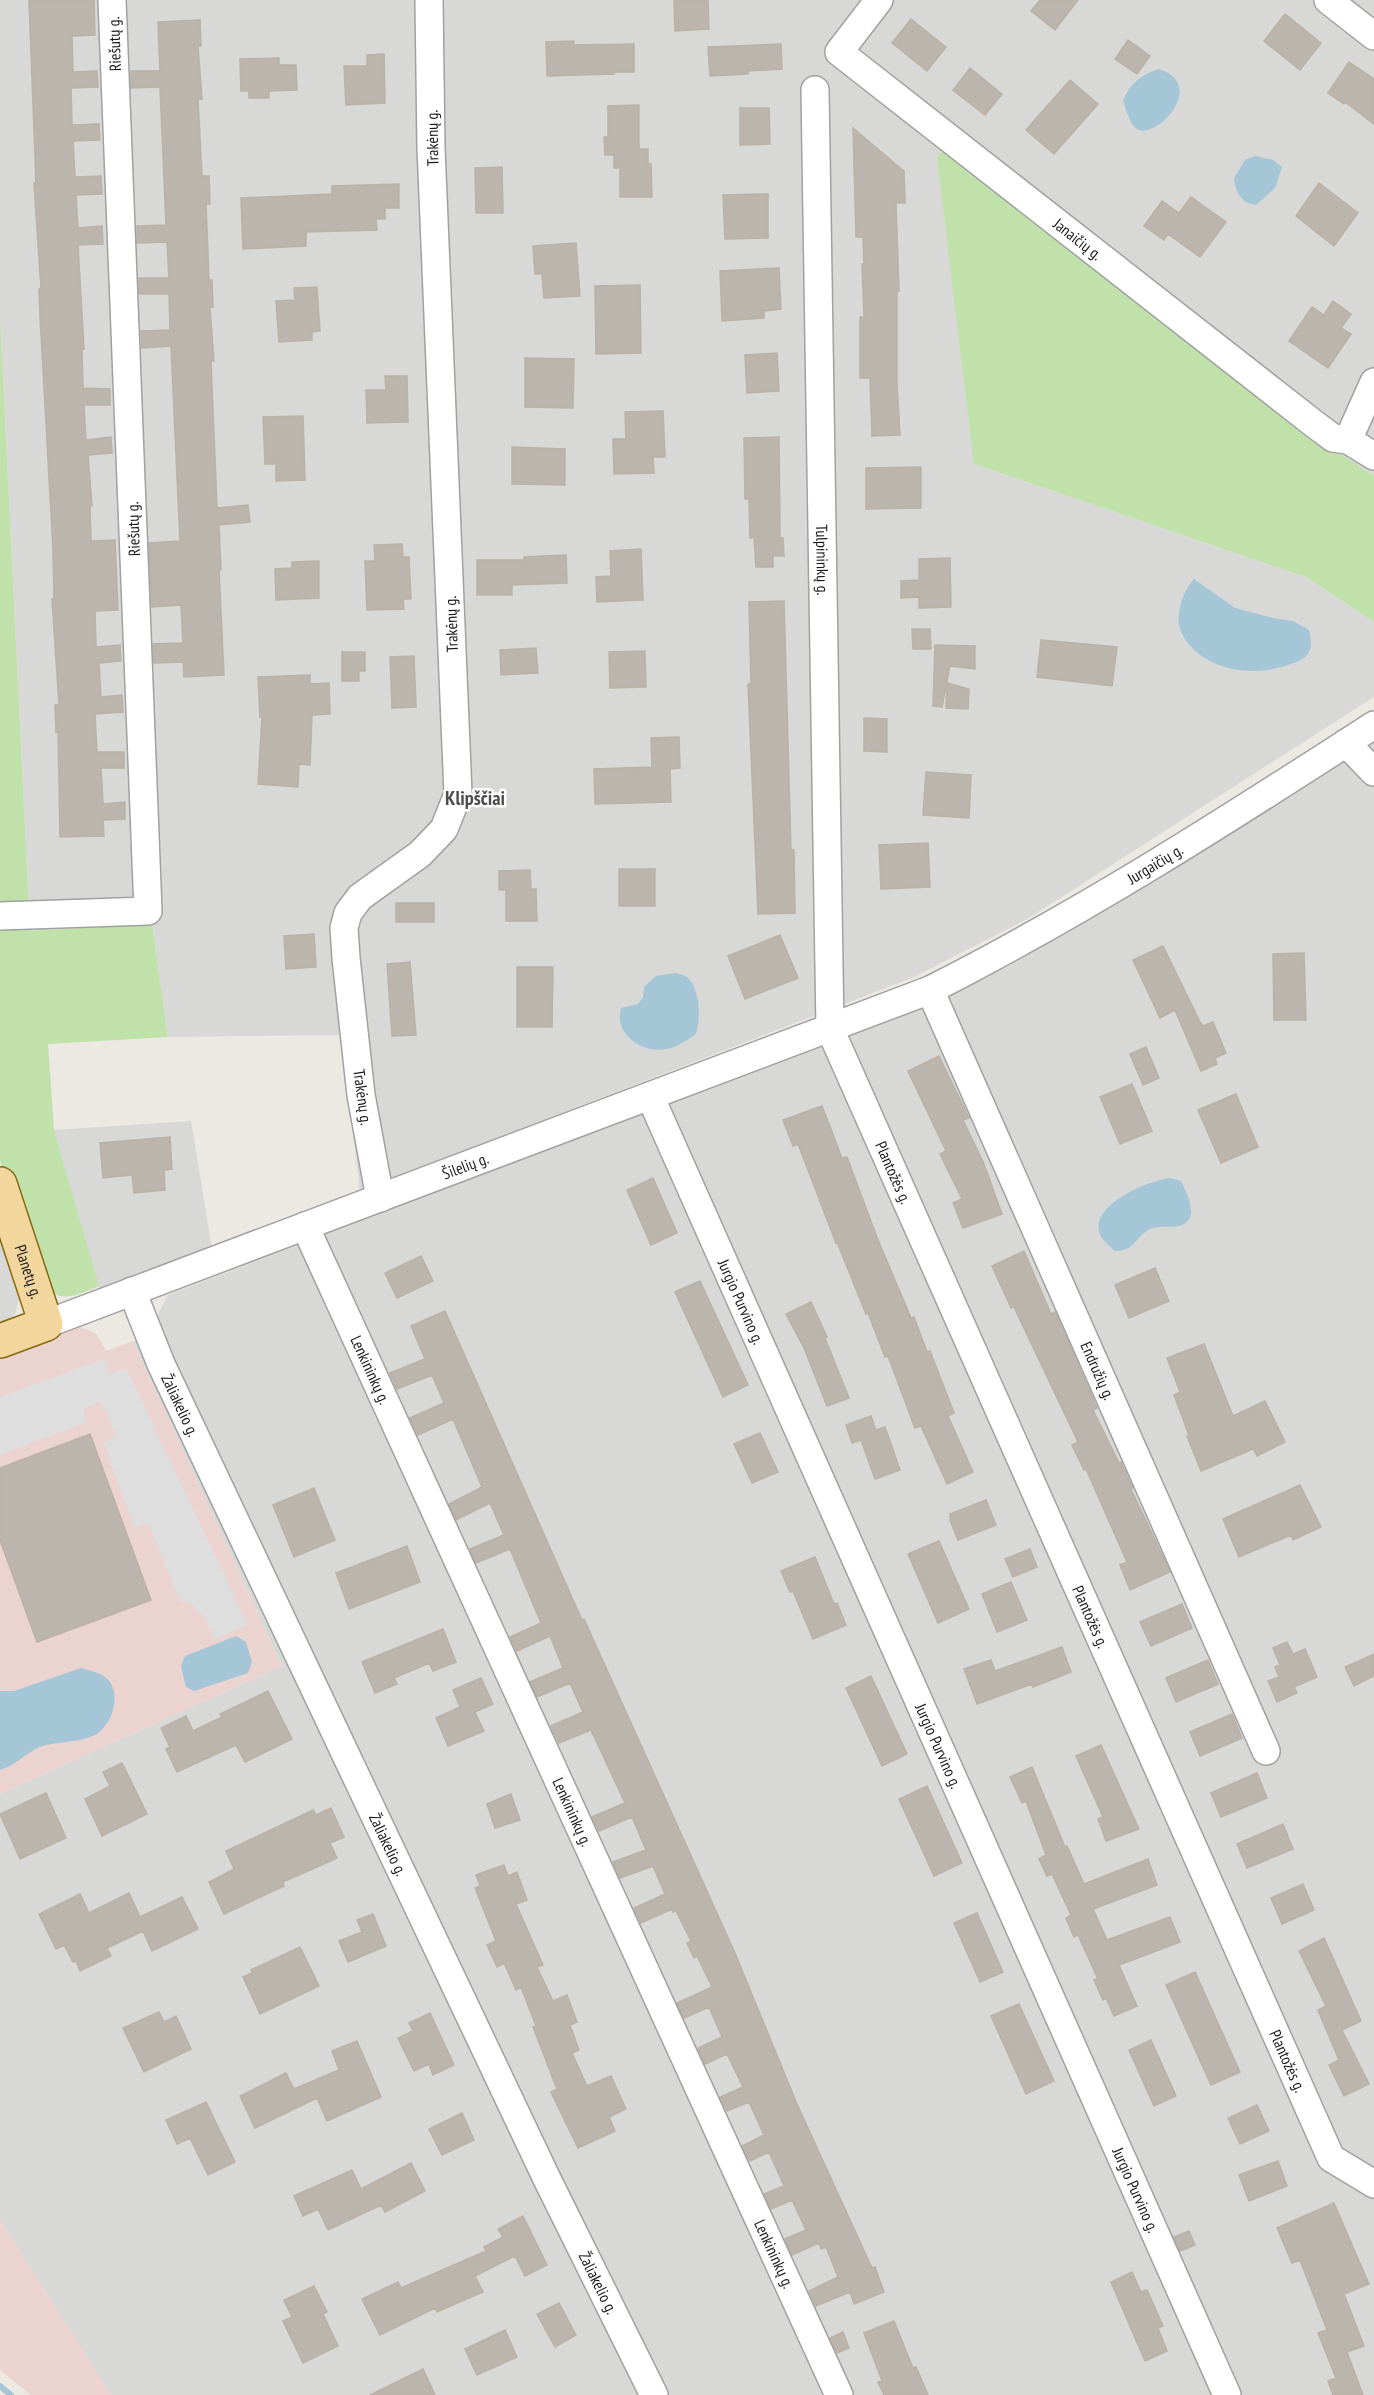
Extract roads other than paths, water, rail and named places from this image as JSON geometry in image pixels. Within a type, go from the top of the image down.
[{"type":"main road","name":"Planetų g.","points":[[0,1184],[46,1324]]},
{"type":"main road","name":"Šilelių g.","points":[[0,1341],[46,1324]]},
{"type":"street","name":"Riešutų g.","points":[[0,915],[148,911],[112,0]]},
{"type":"street","name":"Trakėnų g.","points":[[380,1198],[361,1095],[344,928],[348,913],[360,897],[420,855],[444,829],[458,794],[431,148],[429,0]]},
{"type":"street","name":"Janaičių g.","points":[[879,0],[839,52],[1313,423],[1333,438],[1348,440],[1374,456]]},
{"type":"street","points":[[1328,0],[1374,36]]},
{"type":"street","name":"Tulpininkų g.","points":[[815,90],[830,1029]]},
{"type":"street","points":[[1348,440],[1374,382]]},
{"type":"street","name":"Jurgaičių g.","points":[[930,990],[1016,946],[1148,869],[1374,725]]},
{"type":"street","points":[[1346,743],[1374,772]]},
{"type":"street","name":"Šilelių g.","points":[[46,1324],[930,990]]},
{"type":"street","name":"Endružių g.","points":[[930,990],[1266,1751]]},
{"type":"street","name":"Plantožės g.","points":[[830,1029],[1330,2158],[1374,2184]]},
{"type":"street","name":"Jurgio Purvino g.","points":[[650,1096],[1227,2395]]},
{"type":"street","name":"Lenkininkų g.","points":[[305,1226],[839,2395]]},
{"type":"street","name":"Žaliakelio g.","points":[[132,1291],[161,1364],[542,2168],[654,2395]]},
{"type":"water","points":[[1159,69],[1173,77],[1179,87],[1179,98],[1174,110],[1165,120],[1145,131],[1137,129],[1130,120],[1123,101],[1137,80]]},
{"type":"water","points":[[1255,156],[1273,160],[1282,167],[1275,188],[1256,205],[1246,202],[1240,196],[1234,178],[1245,160]]},
{"type":"water","points":[[1194,579],[1235,608],[1293,621],[1309,630],[1310,650],[1301,660],[1285,666],[1258,671],[1230,668],[1205,658],[1185,639],[1179,623],[1182,599]]},
{"type":"water","points":[[675,973],[688,978],[695,989],[699,1013],[696,1034],[681,1044],[661,1050],[634,1042],[622,1027],[621,1008],[638,1004],[643,997],[644,987],[656,976]]},
{"type":"water","points":[[1170,1178],[1181,1181],[1189,1199],[1191,1213],[1186,1223],[1179,1226],[1150,1229],[1127,1249],[1115,1251],[1102,1238],[1099,1227],[1102,1216],[1121,1197],[1148,1184]]},
{"type":"water","points":[[236,1636],[246,1642],[252,1662],[248,1673],[194,1691],[186,1687],[181,1666],[185,1656]]},
{"type":"water","points":[[81,1668],[104,1676],[110,1682],[115,1696],[113,1712],[106,1725],[89,1738],[40,1747],[11,1766],[0,1770],[0,1691],[14,1691]]},
{"type":"waterway","points":[[0,2386],[11,2395]]},
{"type":"district","name":"Klipščiai","points":[[475,798]]}]
